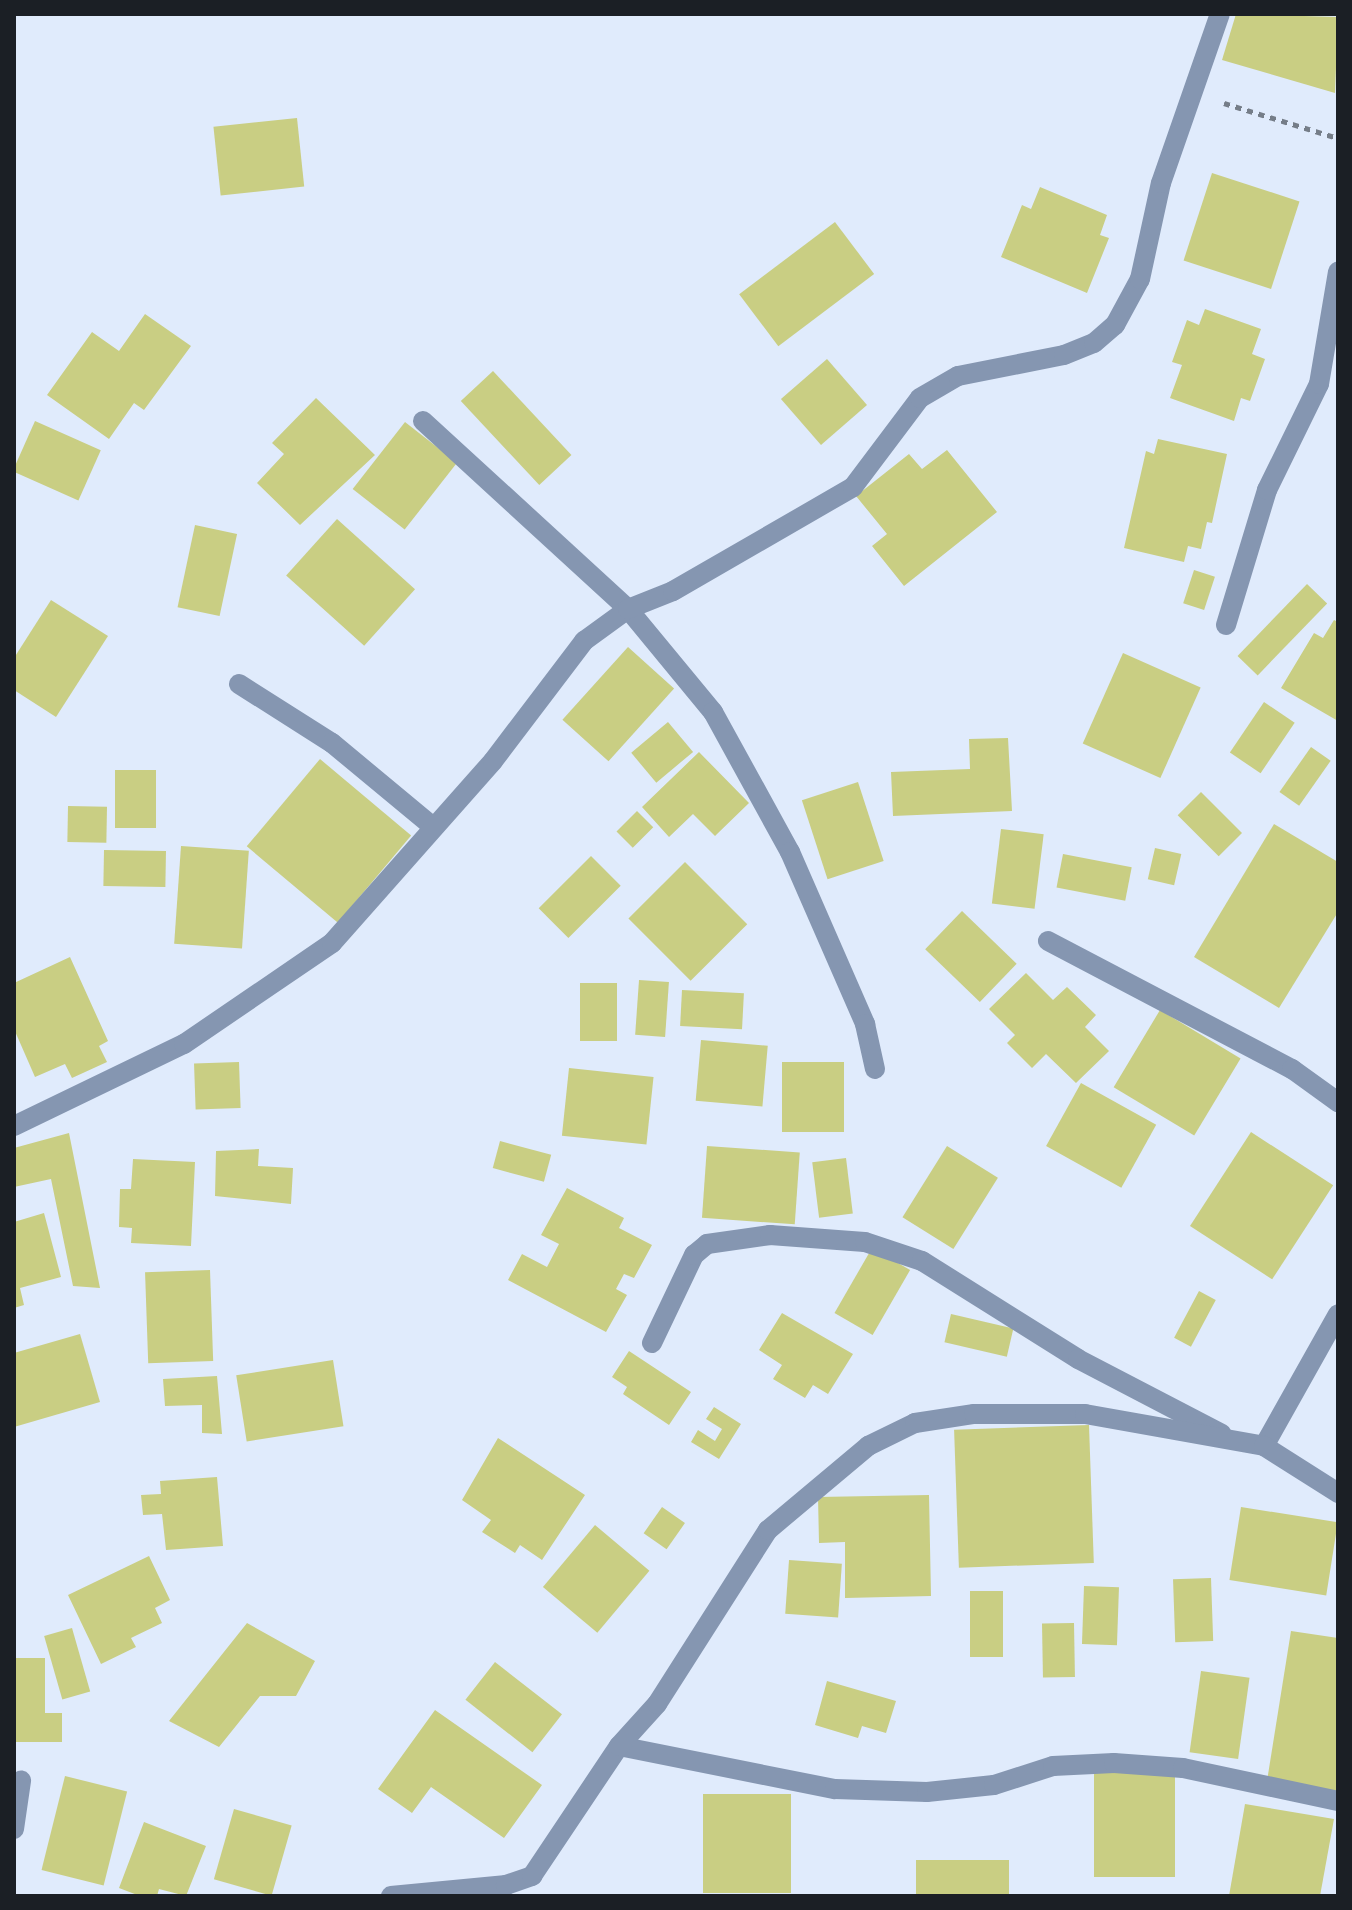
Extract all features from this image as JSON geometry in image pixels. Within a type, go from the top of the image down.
[{"type":"street","points":[[14,1126],[184,1044],[302,967],[373,900],[584,641],[628,609],[673,591],[853,487],[920,398],[958,376],[1064,355],[1094,343],[1115,325],[1140,279],[1161,183],[1220,14]]},
{"type":"street","points":[[1226,625],[1267,490],[1319,384],[1338,272]]},
{"type":"street","points":[[423,421],[628,609],[713,712],[750,774],[865,1024],[875,1069]]},
{"type":"street","points":[[239,684],[332,743],[433,827]]},
{"type":"street","points":[[1048,941],[1292,1069],[1338,1102]]},
{"type":"street","points":[[652,1343],[694,1255],[707,1244],[770,1235],[865,1242],[922,1261],[1078,1359],[1232,1440]]},
{"type":"street","points":[[1264,1446],[1338,1314]]},
{"type":"street","points":[[391,1896],[506,1885],[532,1876],[619,1746],[657,1704],[768,1530],[868,1446],[915,1423],[974,1414],[1085,1414],[1264,1446],[1338,1493]]},
{"type":"street","points":[[619,1746],[835,1789],[927,1792],[994,1785],[1053,1766],[1114,1763],[1183,1768],[1338,1801]]},
{"type":"street","points":[[14,1829],[21,1781]]},
{"type":"path","points":[[1192,93],[1338,138]]},
{"type":"building","points":[[1236,14],[1338,17],[1335,93],[1222,60]]},
{"type":"building","points":[[297,118],[304,187],[221,195],[213,127]]},
{"type":"building","points":[[1212,173],[1299,201],[1271,289],[1184,260]]},
{"type":"building","points":[[1040,187],[1107,215],[1100,235],[1109,238],[1087,293],[1001,257],[1022,205],[1031,209]]},
{"type":"building","points":[[835,222],[874,274],[778,346],[739,294]]},
{"type":"building","points":[[1205,309],[1261,329],[1252,354],[1265,359],[1250,401],[1241,398],[1234,421],[1170,398],[1182,365],[1172,362],[1187,320],[1199,325]]},
{"type":"building","points":[[145,314],[191,346],[144,410],[134,403],[109,439],[47,395],[92,332],[119,351]]},
{"type":"building","points":[[827,359],[867,405],[821,445],[781,399]]},
{"type":"building","points":[[493,371],[571,455],[539,485],[461,401]]},
{"type":"building","points":[[316,398],[375,455],[300,525],[257,483],[284,454],[272,443]]},
{"type":"building","points":[[35,421],[101,450],[78,501],[14,472]]},
{"type":"building","points":[[405,422],[457,463],[405,530],[353,489]]},
{"type":"building","points":[[1158,439],[1227,454],[1212,523],[1207,522],[1201,549],[1188,546],[1184,562],[1124,548],[1146,451],[1154,454]]},
{"type":"building","points":[[947,450],[997,512],[904,586],[872,546],[887,534],[856,496],[909,454],[922,469]]},
{"type":"building","points":[[337,519],[415,589],[364,646],[286,575]]},
{"type":"building","points":[[195,525],[237,534],[220,616],[178,607]]},
{"type":"building","points":[[1194,570],[1215,577],[1204,610],[1183,603]]},
{"type":"building","points":[[1307,584],[1327,603],[1258,675],[1238,656]]},
{"type":"building","points":[[51,600],[108,636],[56,717],[14,690],[14,658]]},
{"type":"building","points":[[1334,620],[1338,622],[1338,721],[1281,688],[1314,633],[1323,638]]},
{"type":"building","points":[[628,647],[674,688],[609,761],[562,720]]},
{"type":"building","points":[[1123,653],[1201,688],[1160,778],[1083,743]]},
{"type":"building","points":[[1264,702],[1295,723],[1261,773],[1230,753]]},
{"type":"building","points":[[668,722],[693,752],[656,783],[631,753]]},
{"type":"building","points":[[1008,738],[1012,811],[893,816],[891,772],[970,769],[969,739]]},
{"type":"building","points":[[1311,747],[1331,761],[1299,806],[1279,792]]},
{"type":"building","points":[[699,752],[749,803],[715,836],[693,814],[669,837],[642,807]]},
{"type":"building","points":[[320,759],[411,835],[338,923],[247,846]]},
{"type":"building","points":[[115,770],[156,770],[156,828],[115,828]]},
{"type":"building","points":[[858,782],[884,861],[828,879],[802,800]]},
{"type":"building","points":[[1201,792],[1242,833],[1219,856],[1178,815]]},
{"type":"building","points":[[68,806],[107,807],[106,843],[67,842]]},
{"type":"building","points":[[637,811],[653,827],[633,848],[616,832]]},
{"type":"building","points":[[1274,824],[1338,862],[1338,912],[1279,1008],[1194,957]]},
{"type":"building","points":[[1001,829],[1044,834],[1035,909],[992,903]]},
{"type":"building","points":[[181,846],[249,851],[242,949],[174,944]]},
{"type":"building","points":[[1155,848],[1181,854],[1174,885],[1148,879]]},
{"type":"building","points":[[104,850],[166,851],[165,887],[103,886]]},
{"type":"building","points":[[1063,854],[1132,867],[1125,901],[1057,887]]},
{"type":"building","points":[[591,856],[621,886],[568,938],[539,908]]},
{"type":"building","points":[[685,862],[747,924],[691,981],[628,919]]},
{"type":"building","points":[[962,911],[1017,964],[980,1002],[925,949]]},
{"type":"building","points":[[70,957],[108,1041],[99,1046],[107,1062],[72,1078],[65,1064],[35,1077],[14,1029],[14,983]]},
{"type":"building","points":[[1026,973],[1053,1000],[1067,987],[1096,1015],[1085,1027],[1109,1051],[1076,1083],[1046,1054],[1032,1068],[1007,1043],[1015,1035],[989,1009]]},
{"type":"building","points":[[639,980],[669,982],[665,1037],[635,1035]]},
{"type":"building","points":[[580,983],[617,983],[617,1041],[580,1041]]},
{"type":"building","points":[[682,990],[744,993],[742,1029],[680,1026]]},
{"type":"building","points":[[1160,1010],[1241,1058],[1194,1136],[1114,1087]]},
{"type":"building","points":[[701,1040],[768,1046],[762,1107],[696,1101]]},
{"type":"building","points":[[239,1062],[241,1108],[196,1110],[194,1064]]},
{"type":"building","points":[[782,1062],[844,1062],[844,1132],[782,1132]]},
{"type":"building","points":[[569,1068],[654,1077],[646,1145],[562,1136]]},
{"type":"building","points":[[1081,1083],[1156,1125],[1121,1188],[1046,1146]]},
{"type":"building","points":[[1251,1132],[1333,1185],[1272,1279],[1190,1226]]},
{"type":"building","points":[[69,1133],[100,1288],[73,1286],[51,1179],[14,1187],[14,1148]]},
{"type":"building","points":[[500,1141],[551,1155],[544,1182],[493,1168]]},
{"type":"building","points":[[707,1146],[800,1152],[795,1224],[702,1218]]},
{"type":"building","points":[[947,1146],[998,1178],[953,1249],[902,1217]]},
{"type":"building","points":[[259,1149],[258,1166],[293,1168],[291,1204],[215,1196],[216,1151]]},
{"type":"building","points":[[846,1158],[853,1214],[819,1218],[812,1162]]},
{"type":"building","points":[[133,1159],[195,1162],[191,1246],[131,1243],[132,1228],[119,1227],[120,1189],[131,1189]]},
{"type":"building","points":[[567,1188],[624,1218],[619,1228],[652,1245],[634,1278],[624,1274],[616,1289],[627,1295],[606,1332],[508,1280],[522,1254],[547,1267],[559,1244],[541,1235]]},
{"type":"building","points":[[44,1213],[61,1277],[20,1288],[24,1305],[14,1308],[14,1222]]},
{"type":"building","points":[[872,1248],[910,1270],[873,1335],[834,1313]]},
{"type":"building","points":[[210,1270],[213,1361],[148,1363],[145,1272]]},
{"type":"building","points":[[1199,1291],[1216,1300],[1191,1347],[1174,1338]]},
{"type":"building","points":[[782,1313],[853,1354],[828,1394],[813,1385],[805,1398],[773,1379],[782,1365],[759,1350]]},
{"type":"building","points":[[951,1314],[1013,1328],[1007,1357],[944,1342]]},
{"type":"building","points":[[80,1334],[100,1402],[14,1427],[14,1353]]},
{"type":"building","points":[[629,1351],[691,1392],[669,1425],[623,1394],[627,1387],[612,1377]]},
{"type":"building","points":[[333,1360],[343,1426],[247,1442],[236,1375]]},
{"type":"building","points":[[217,1376],[222,1434],[202,1433],[202,1405],[165,1406],[163,1379]]},
{"type":"building","points":[[714,1407],[741,1424],[719,1459],[691,1442],[698,1430],[715,1441],[722,1429],[706,1419]]},
{"type":"building","points":[[1089,1425],[1094,1563],[959,1568],[954,1430]]},
{"type":"building","points":[[498,1438],[585,1495],[542,1560],[520,1545],[515,1553],[482,1532],[491,1520],[462,1500]]},
{"type":"building","points":[[217,1477],[223,1546],[166,1550],[162,1514],[143,1515],[141,1495],[161,1494],[160,1481]]},
{"type":"building","points":[[929,1495],[931,1596],[845,1598],[845,1542],[819,1543],[818,1497]]},
{"type":"building","points":[[662,1507],[685,1523],[667,1549],[644,1533]]},
{"type":"building","points":[[1241,1507],[1338,1522],[1326,1595],[1229,1580]]},
{"type":"building","points":[[595,1525],[649,1571],[597,1633],[543,1587]]},
{"type":"building","points":[[149,1556],[170,1600],[155,1608],[162,1623],[131,1638],[136,1647],[101,1664],[68,1595]]},
{"type":"building","points":[[789,1560],[842,1564],[838,1618],[785,1614]]},
{"type":"building","points":[[1211,1578],[1213,1641],[1175,1642],[1173,1579]]},
{"type":"building","points":[[1084,1586],[1119,1587],[1117,1645],[1082,1644]]},
{"type":"building","points":[[970,1591],[1003,1591],[1003,1657],[970,1657]]},
{"type":"building","points":[[247,1623],[315,1661],[296,1696],[260,1696],[219,1747],[169,1721]]},
{"type":"building","points":[[1074,1623],[1075,1677],[1043,1678],[1042,1624]]},
{"type":"building","points":[[72,1628],[90,1691],[62,1699],[44,1636]]},
{"type":"building","points":[[1291,1631],[1338,1638],[1338,1792],[1267,1781]]},
{"type":"building","points":[[14,1658],[45,1658],[45,1713],[62,1713],[62,1742],[14,1742]]},
{"type":"building","points":[[495,1662],[562,1714],[532,1752],[465,1700]]},
{"type":"building","points":[[1201,1671],[1250,1678],[1238,1759],[1190,1752]]},
{"type":"building","points":[[827,1681],[896,1701],[886,1733],[862,1726],[858,1738],[815,1725]]},
{"type":"building","points":[[435,1710],[542,1785],[504,1838],[431,1787],[412,1813],[378,1789]]},
{"type":"building","points":[[1094,1772],[1175,1772],[1175,1877],[1094,1877]]},
{"type":"building","points":[[65,1776],[127,1791],[104,1886],[42,1870]]},
{"type":"building","points":[[703,1794],[791,1794],[791,1893],[703,1893]]},
{"type":"building","points":[[1245,1804],[1334,1819],[1320,1896],[1229,1896]]},
{"type":"building","points":[[234,1809],[292,1826],[272,1896],[214,1879]]},
{"type":"building","points":[[144,1822],[206,1846],[186,1896],[159,1889],[157,1896],[140,1896],[119,1888]]},
{"type":"building","points":[[916,1860],[1009,1860],[1009,1896],[916,1896]]}]
